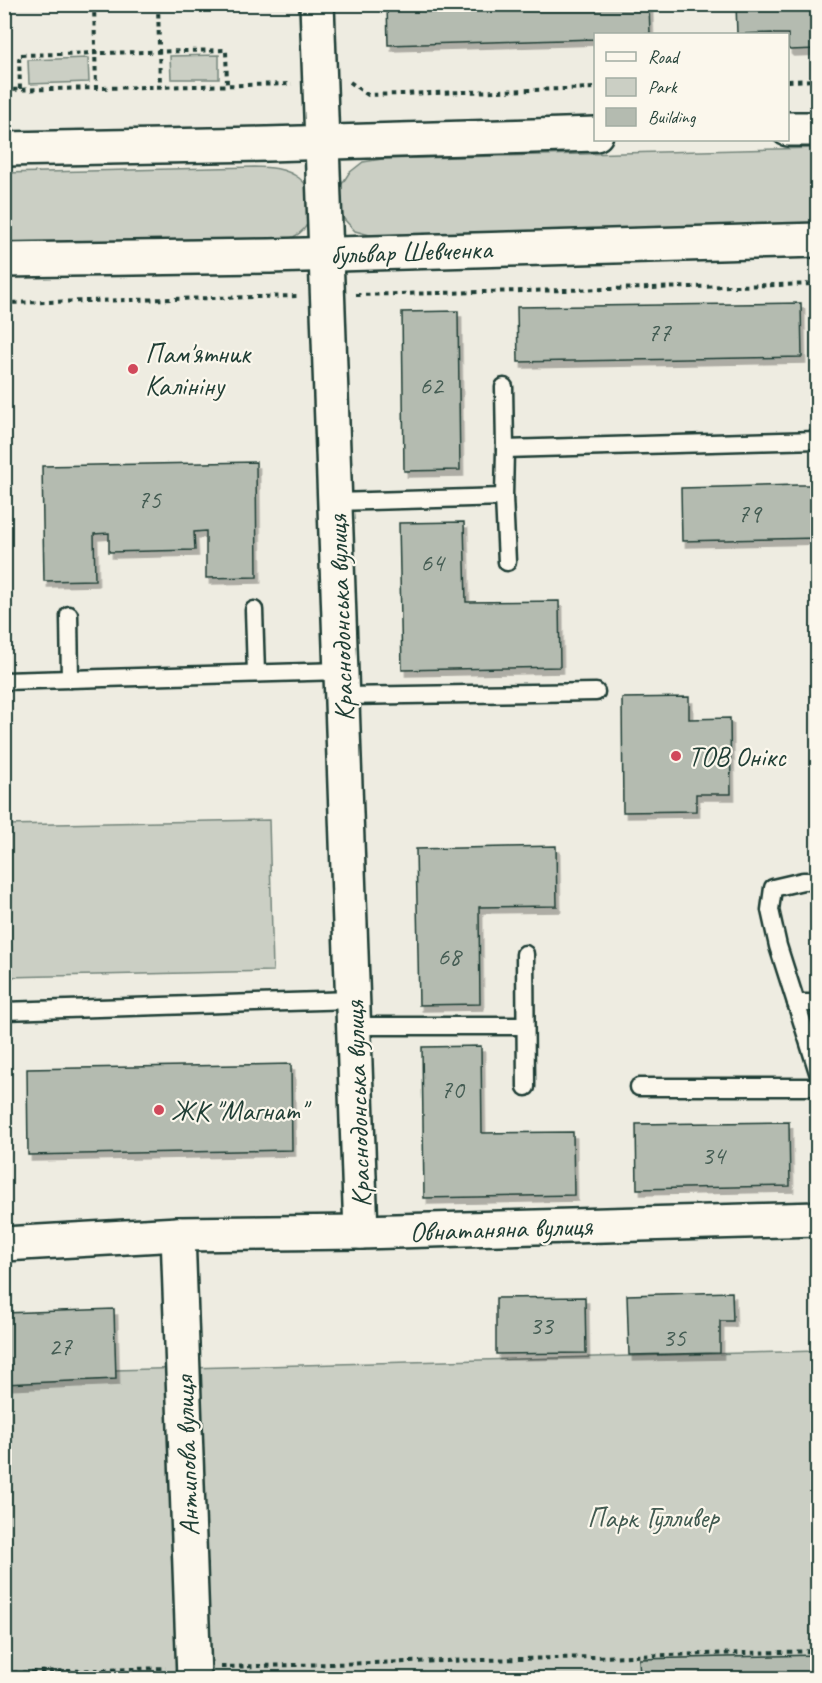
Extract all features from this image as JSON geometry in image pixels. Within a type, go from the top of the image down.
[{"type":"street","name":"Краснодонська вулиця","points":[[317,4],[361,1232]]},
{"type":"street","points":[[789,129],[818,129]]},
{"type":"street","points":[[4,148],[594,134]]},
{"type":"street","name":"бульвар Шевченка","points":[[4,260],[327,254],[818,240]]},
{"type":"street","name":"Овнатаняна вулиця","points":[[4,1244],[178,1234],[361,1232],[818,1220]]},
{"type":"street","name":"Антипова вулиця","points":[[178,1234],[194,1673]]},
{"type":"lane","points":[[504,387],[504,497],[507,562]]},
{"type":"lane","points":[[505,449],[818,440]]},
{"type":"lane","points":[[336,502],[504,497]]},
{"type":"lane","points":[[254,610],[256,673]]},
{"type":"lane","points":[[69,615],[70,679]]},
{"type":"lane","points":[[4,681],[256,673],[342,683],[596,692]]},
{"type":"lane","points":[[818,881],[773,888],[770,910],[778,946],[818,1072]]},
{"type":"lane","points":[[525,954],[526,1087]]},
{"type":"lane","points":[[796,1003],[818,1003]]},
{"type":"lane","points":[[4,1011],[354,1013],[525,1026]]},
{"type":"lane","points":[[639,1087],[818,1087]]},
{"type":"path","points":[[94,4],[96,88]]},
{"type":"path","points":[[158,4],[160,87]]},
{"type":"path","points":[[20,89],[19,55],[159,51],[226,50],[227,85]]},
{"type":"path","points":[[789,81],[818,80]]},
{"type":"path","points":[[4,90],[351,82],[368,95],[594,88]]},
{"type":"path","points":[[4,303],[818,284]]},
{"type":"path","points":[[4,1673],[194,1673],[818,1651]]},
{"type":"green space","points":[[219,55],[219,79],[171,79],[170,56]]},
{"type":"green space","points":[[88,58],[89,82],[29,84],[28,60]]},
{"type":"green space","points":[[817,148],[817,227],[377,237],[355,231],[344,219],[339,202],[340,187],[349,173],[363,162],[382,159]]},
{"type":"green space","points":[[254,167],[283,170],[304,182],[310,195],[310,217],[304,229],[296,236],[279,242],[5,246],[4,173]]},
{"type":"green space","points":[[269,820],[273,971],[7,977],[5,825]]},
{"type":"green space","name":"Парк Гулливер","points":[[817,1351],[817,1678],[5,1678],[4,1373]]},
{"type":"building","points":[[387,4],[649,4],[650,33],[594,33],[594,39],[388,45]]},
{"type":"building","points":[[736,4],[818,4],[818,49],[790,50],[789,33],[737,33]]},
{"type":"building","points":[[801,303],[802,357],[518,362],[517,307]]},
{"type":"building","points":[[458,311],[460,470],[404,471],[402,312]]},
{"type":"building","points":[[256,462],[257,577],[206,578],[206,531],[194,532],[195,550],[109,552],[109,533],[94,534],[95,580],[44,581],[42,466]]},
{"type":"building","points":[[818,485],[818,538],[682,541],[681,488]]},
{"type":"building","points":[[464,522],[466,602],[559,601],[560,667],[402,670],[399,523]]},
{"type":"building","name":"ТОВ Онікс","points":[[689,697],[689,719],[730,718],[731,794],[696,794],[696,811],[623,812],[622,698]]},
{"type":"building","points":[[556,846],[557,906],[479,907],[480,1004],[419,1005],[416,849]]},
{"type":"building","points":[[481,1046],[482,1133],[573,1132],[574,1195],[424,1198],[422,1047]]},
{"type":"building","name":"ЖК \"Магнат\"","points":[[291,1064],[292,1150],[28,1155],[27,1069]]},
{"type":"building","points":[[789,1122],[790,1186],[637,1189],[636,1124]]},
{"type":"building","points":[[732,1292],[733,1321],[720,1321],[720,1353],[629,1355],[627,1295]]},
{"type":"building","points":[[585,1297],[586,1353],[496,1354],[496,1298]]},
{"type":"building","points":[[114,1309],[116,1379],[4,1384],[4,1313]]},
{"type":"building","points":[[818,1655],[818,1678],[640,1678],[639,1659]]},
{"type":"place","name":"Пам'ятник Калініну","points":[[133,369]]},
{"type":"place","name":"ТОВ Онікс","points":[[676,756]]},
{"type":"place","name":"ЖК \"Магнат\"","points":[[159,1110]]}]
